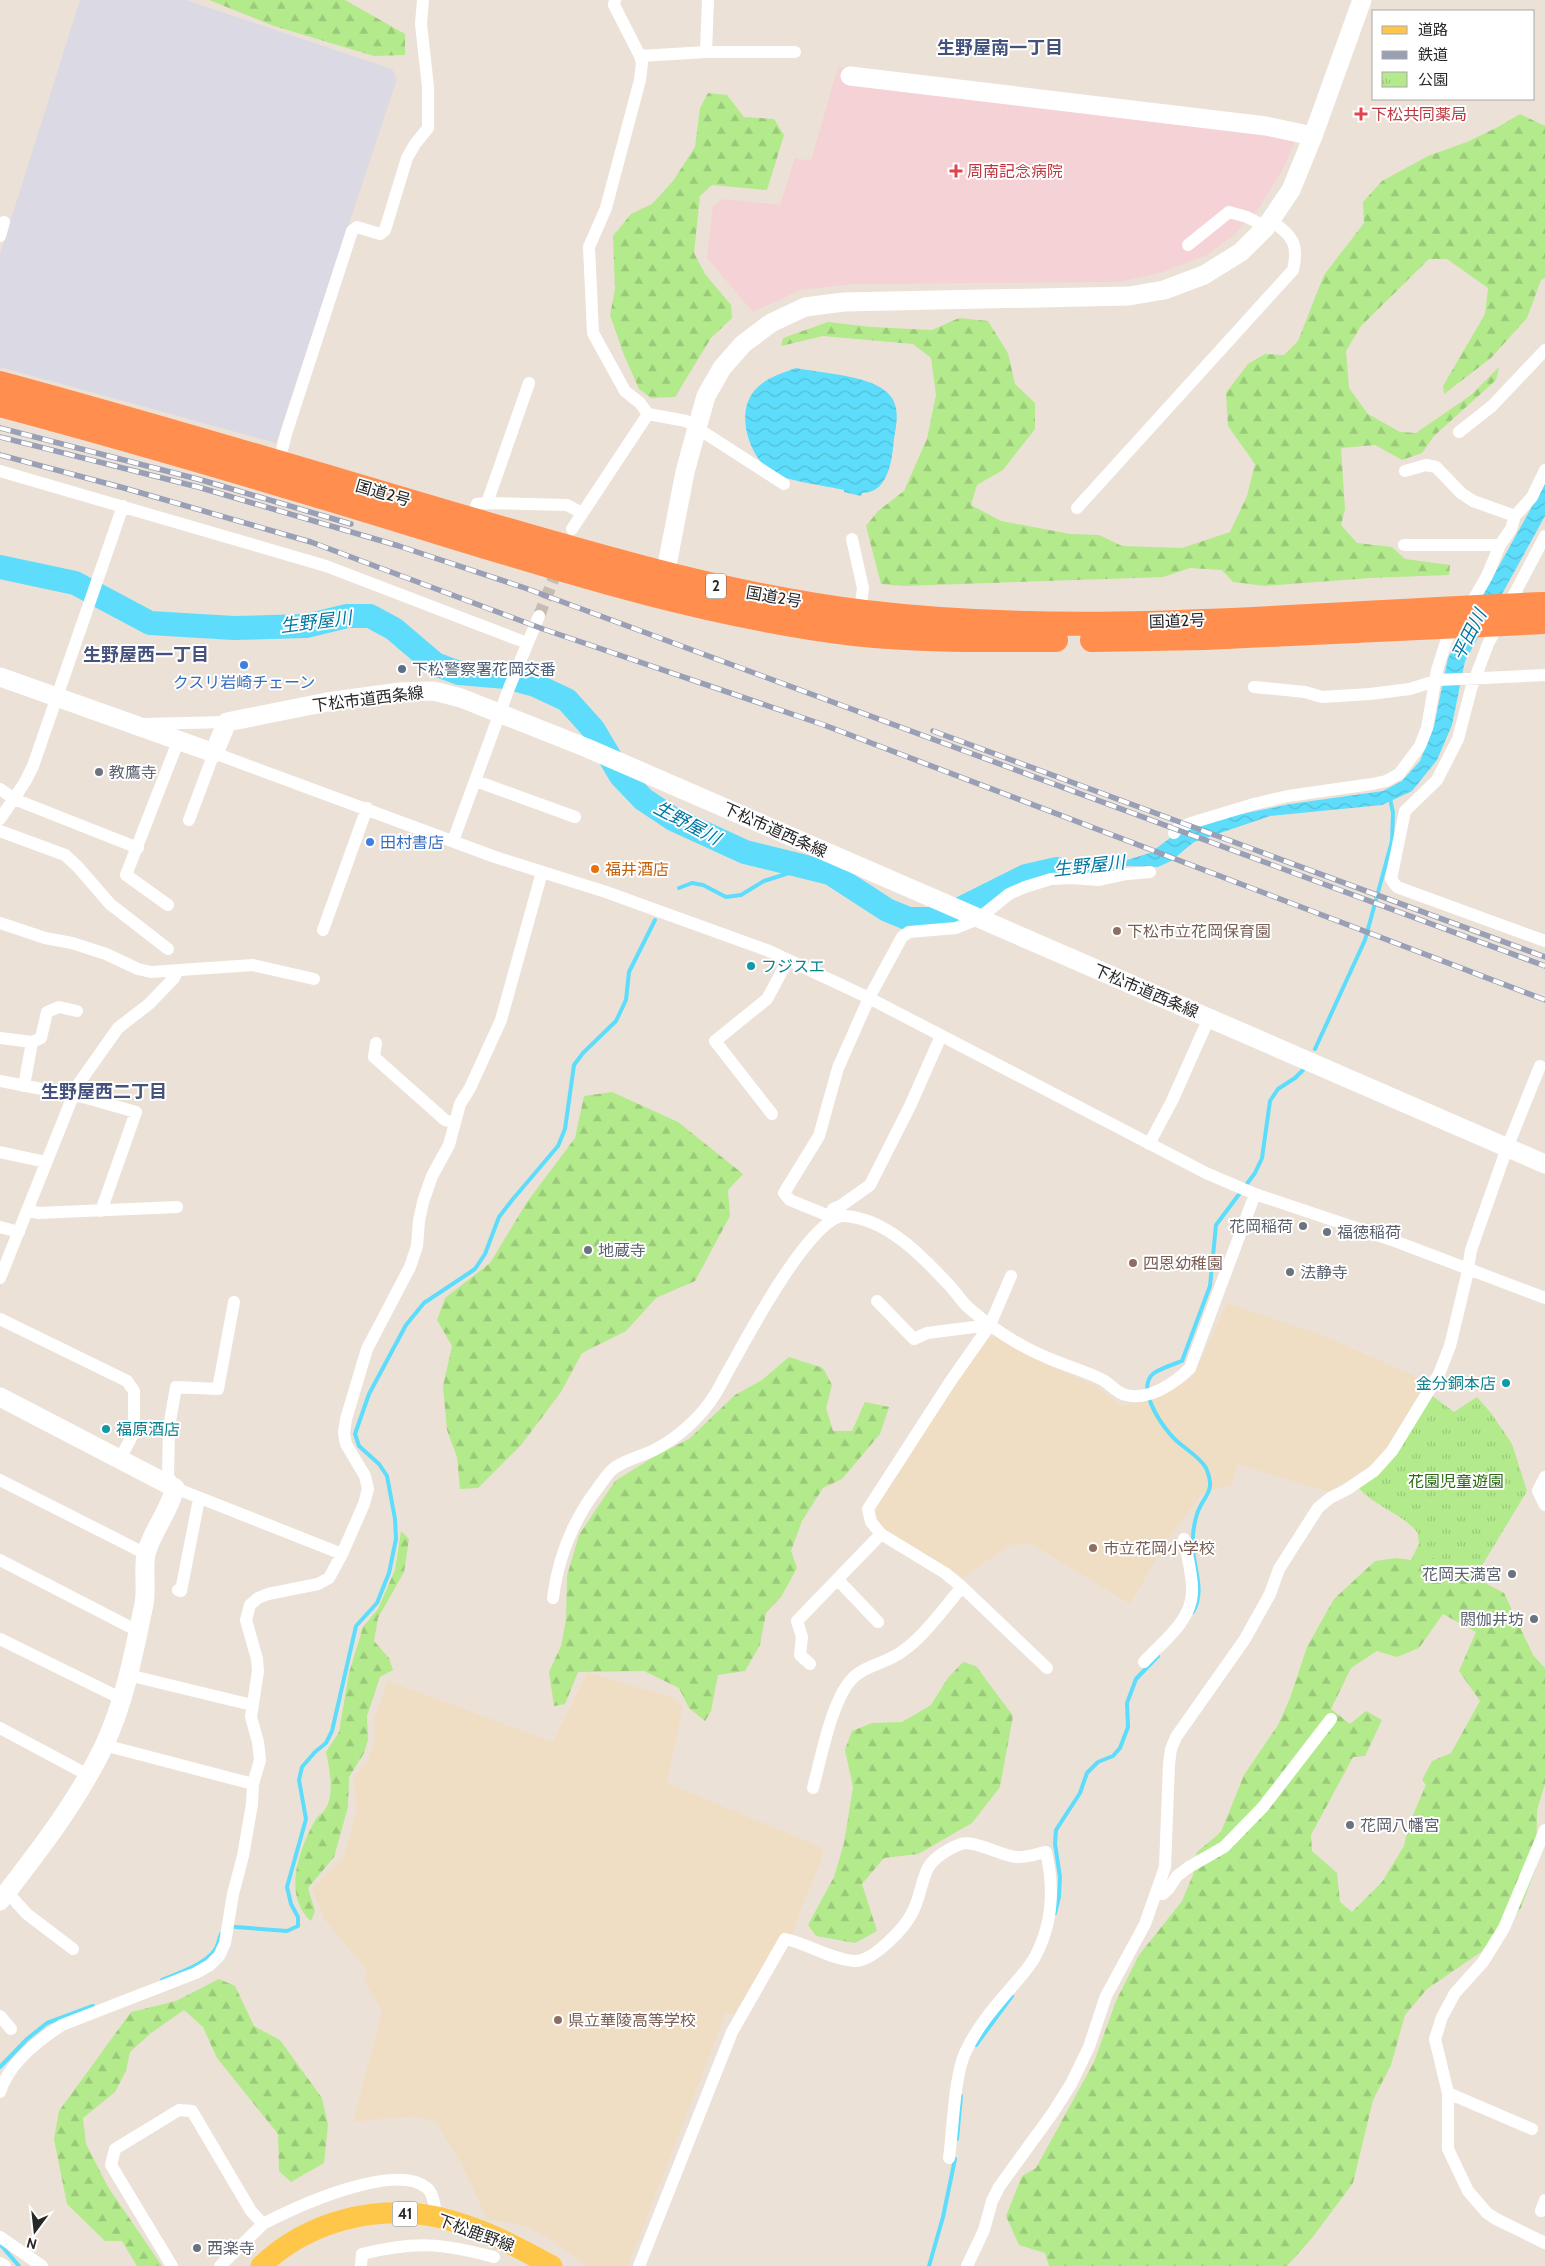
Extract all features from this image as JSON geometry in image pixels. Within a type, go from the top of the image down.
[{"type":"highway","name":"国道2号","points":[[0,383],[173,430],[276,472],[471,543],[663,586],[779,622],[855,634],[934,639],[1205,638],[1452,616]]},
{"type":"highway","name":"国道2号","points":[[0,405],[147,444],[276,472],[479,511],[663,586],[771,597],[933,620],[1061,625],[1513,614],[1545,604]]},
{"type":"highway","name":"国道2号","points":[[1513,614],[1545,622]]},
{"type":"main road","name":"下松鹿野線","points":[[261,2266],[274,2253],[309,2232],[348,2217],[389,2212],[436,2217],[496,2254],[552,2266]]},
{"type":"street","points":[[276,472],[286,434],[352,231],[357,227],[380,234],[384,230],[407,158],[428,128],[428,87],[421,24],[423,0]]},
{"type":"street","points":[[615,0],[614,5],[642,63],[640,80],[606,208],[589,247],[593,333],[625,391],[640,403],[648,414],[686,421],[784,484]]},
{"type":"street","points":[[706,52],[708,0]]},
{"type":"street","points":[[663,586],[685,472],[706,396],[722,368],[743,344],[771,323],[805,307],[844,302],[1130,296],[1164,290],[1211,271],[1240,252],[1269,224],[1291,190],[1313,136],[1362,0]]},
{"type":"street","points":[[640,56],[706,52],[795,52]]},
{"type":"street","points":[[850,76],[1266,126],[1313,136]]},
{"type":"street","points":[[1077,508],[1293,270],[1297,254],[1292,240],[1280,227],[1229,212],[1212,223],[1188,245]]},
{"type":"street","points":[[0,236],[4,222]]},
{"type":"street","points":[[1459,432],[1492,406],[1545,350]]},
{"type":"street","points":[[529,383],[479,511],[567,505],[582,512]]},
{"type":"street","points":[[572,530],[648,414]]},
{"type":"street","points":[[1405,471],[1426,465],[1436,467],[1461,493],[1473,501],[1515,516]]},
{"type":"street","points":[[1174,833],[1178,828],[1191,823],[1254,804],[1288,796],[1386,781],[1399,774],[1420,746],[1427,728],[1436,681],[1447,639],[1462,619],[1487,576],[1500,545],[1511,529],[1515,516],[1532,496],[1545,470]]},
{"type":"street","points":[[0,471],[326,566],[528,643]]},
{"type":"street","points":[[0,819],[33,766],[123,506]]},
{"type":"street","points":[[1545,536],[1472,678],[1458,739],[1437,780],[1406,811],[1391,880],[1397,886],[1545,941]]},
{"type":"street","points":[[852,539],[863,588],[860,611]]},
{"type":"street","points":[[1404,545],[1500,545]]},
{"type":"street","points":[[453,841],[509,688],[539,616]]},
{"type":"street","points":[[1254,687],[1305,692],[1322,697],[1400,690],[1436,681],[1545,675]]},
{"type":"street","points":[[0,677],[179,739],[453,841],[606,892],[769,950],[869,998],[1206,1174],[1255,1194],[1467,1268],[1545,1298]]},
{"type":"street","name":"下松市道西条線","points":[[227,722],[327,702],[400,692],[434,691],[461,698],[587,748],[1545,1164]]},
{"type":"street","points":[[134,724],[227,722],[189,820]]},
{"type":"street","points":[[168,905],[126,876],[179,739]]},
{"type":"street","points":[[476,781],[575,817]]},
{"type":"street","points":[[0,789],[14,799],[138,848]]},
{"type":"street","points":[[324,930],[367,808]]},
{"type":"street","points":[[0,831],[65,856],[78,867],[110,904],[168,948]]},
{"type":"street","points":[[0,2092],[9,2073],[44,2036],[62,2025],[196,1973],[210,1965],[219,1956],[225,1943],[230,1923],[233,1894],[243,1856],[252,1804],[253,1784],[260,1760],[258,1742],[251,1718],[258,1671],[257,1659],[246,1620],[250,1605],[258,1598],[268,1594],[318,1584],[329,1578],[364,1504],[368,1489],[365,1476],[346,1444],[344,1433],[346,1419],[367,1348],[410,1268],[417,1246],[419,1220],[423,1202],[432,1176],[448,1145],[460,1104],[470,1088],[502,1020],[542,872]]},
{"type":"street","points":[[1150,872],[1127,874],[1099,880],[1070,878],[1051,880],[1009,894],[956,928],[908,932],[902,937],[869,998],[838,1068],[819,1136],[784,1193],[790,1200],[832,1217],[843,1216],[866,1221],[892,1234],[921,1257],[968,1308],[990,1325],[1045,1357],[1103,1380],[1124,1395],[1147,1394],[1179,1380],[1190,1368],[1255,1194]]},
{"type":"street","points":[[0,923],[106,954],[138,969],[150,972],[253,965],[314,979]]},
{"type":"street","points":[[772,1114],[715,1041],[767,999],[788,960]]},
{"type":"street","points":[[0,1278],[77,1086],[118,1028],[149,1004],[174,978],[178,970]]},
{"type":"street","points":[[0,1038],[32,1042],[41,1038],[47,1012],[58,1007],[77,1011]]},
{"type":"street","points":[[1149,1144],[1172,1102],[1209,1018]]},
{"type":"street","points":[[553,1598],[555,1577],[562,1551],[588,1501],[613,1469],[656,1449],[699,1415],[714,1395],[802,1248],[832,1217],[833,1209],[842,1205],[870,1185],[910,1106],[941,1036]]},
{"type":"street","points":[[24,1086],[32,1042]]},
{"type":"street","points":[[376,1043],[374,1057],[445,1120],[453,1123]]},
{"type":"street","points":[[967,2266],[984,2230],[992,2201],[1000,2187],[1071,2084],[1089,2047],[1106,1996],[1145,1924],[1157,1894],[1165,1867],[1169,1764],[1171,1749],[1176,1737],[1245,1639],[1270,1594],[1279,1570],[1318,1508],[1330,1498],[1346,1490],[1374,1471],[1392,1450],[1439,1374],[1448,1354],[1470,1250],[1507,1148],[1540,1066]]},
{"type":"street","points":[[0,1081],[136,1112],[101,1211]]},
{"type":"street","points":[[0,1152],[46,1162]]},
{"type":"street","points":[[28,1210],[38,1213],[177,1207]]},
{"type":"street","points":[[0,1227],[19,1232]]},
{"type":"street","points":[[1011,1276],[990,1325],[950,1382],[868,1509],[871,1522],[881,1534],[945,1573],[1047,1668]]},
{"type":"street","points":[[877,1301],[914,1339],[927,1333],[990,1325]]},
{"type":"street","points":[[73,1949],[3,1896],[72,1804],[104,1745],[122,1699],[145,1600],[146,1554],[172,1503],[175,1488],[168,1476],[169,1427],[176,1388],[218,1389],[234,1302]]},
{"type":"street","points":[[0,1319],[127,1382],[134,1391],[134,1432],[120,1459]]},
{"type":"street","points":[[0,1397],[175,1488],[342,1554]]},
{"type":"street","points":[[1545,1478],[1538,1491],[1545,1505]]},
{"type":"street","points":[[0,1480],[146,1554]]},
{"type":"street","points":[[178,1590],[181,1591],[199,1499]]},
{"type":"street","points":[[810,1664],[800,1655],[802,1638],[797,1621],[881,1534]]},
{"type":"street","points":[[1144,1662],[1177,1628],[1187,1614],[1191,1603],[1192,1592],[1184,1539]]},
{"type":"street","points":[[0,1560],[130,1627],[138,1629]]},
{"type":"street","points":[[838,1580],[878,1622]]},
{"type":"street","points":[[813,1788],[842,1692],[860,1672],[900,1653],[926,1629],[962,1587]]},
{"type":"street","points":[[0,1639],[122,1699]]},
{"type":"street","points":[[128,1675],[252,1705]]},
{"type":"street","points":[[1157,1894],[1163,1894],[1170,1888],[1177,1876],[1189,1867],[1224,1847],[1263,1807],[1331,1719]]},
{"type":"street","points":[[0,1728],[88,1775]]},
{"type":"street","points":[[104,1745],[253,1784]]},
{"type":"street","points":[[1545,1830],[1504,1928],[1483,1962],[1455,1993],[1436,2032],[1435,2040],[1448,2093],[1448,2149],[1468,2191],[1496,2219],[1545,2243]]},
{"type":"street","points":[[639,2266],[732,2032],[785,1939],[842,1959],[857,1961],[875,1954],[901,1928],[914,1911],[928,1868],[935,1859],[960,1844],[971,1843],[1003,1855],[1019,1858],[1046,1852],[1052,1884],[1051,1906],[1045,1929],[1036,1955],[979,2028],[964,2054],[958,2076],[949,2158]]},
{"type":"street","points":[[0,2016],[11,2029]]},
{"type":"street","points":[[1448,2093],[1532,2129]]},
{"type":"street","points":[[172,2266],[111,2165],[115,2148],[179,2110],[192,2111],[251,2211],[263,2224]]},
{"type":"street","points":[[220,2266],[263,2224],[314,2200],[352,2187],[395,2179],[414,2181],[428,2188],[434,2201],[436,2217]]},
{"type":"street","points":[[0,2237],[42,2266]]},
{"type":"street","points":[[361,2266],[362,2254],[396,2246],[428,2244],[496,2254]]},
{"type":"street","points":[[0,2263],[5,2266]]},
{"type":"shaded area","points":[[80,0],[186,0],[392,69],[397,79],[276,443],[0,367],[0,254]]},
{"type":"shaded area","points":[[838,67],[1065,94],[1301,126],[1284,167],[1259,208],[1235,234],[1207,255],[1163,272],[1120,282],[852,284],[800,290],[753,312],[707,258],[713,206],[724,199],[780,205],[795,158],[811,161]]},
{"type":"shaded area","points":[[1227,1303],[1319,1334],[1427,1381],[1386,1450],[1365,1470],[1328,1492],[1237,1464],[1233,1484],[1203,1493],[1168,1539],[1130,1604],[1030,1543],[1010,1545],[963,1577],[879,1527],[875,1506],[985,1337],[997,1337],[1044,1363],[1094,1385],[1122,1406],[1155,1399],[1193,1377]]},
{"type":"shaded area","points":[[587,1672],[673,1698],[683,1706],[667,1783],[823,1848],[822,1859],[798,1916],[793,1936],[782,1933],[735,2014],[726,2013],[628,2266],[587,2266],[550,2239],[524,2226],[487,2219],[462,2165],[435,2121],[414,2116],[353,2122],[382,2012],[363,1978],[368,1971],[324,1919],[312,1889],[343,1858],[357,1811],[354,1777],[367,1761],[375,1740],[374,1719],[388,1681],[553,1742]]},
{"type":"green space","points":[[209,0],[345,0],[405,34],[405,55],[374,56],[274,26]]},
{"type":"green space","points":[[708,93],[727,95],[744,117],[774,119],[784,135],[767,190],[712,185],[700,196],[694,253],[705,274],[731,305],[732,318],[711,338],[675,397],[651,398],[639,389],[624,355],[610,315],[615,289],[613,236],[631,214],[652,204],[673,181],[695,147],[700,108]]},
{"type":"green space","points":[[1520,114],[1545,126],[1545,278],[1541,280],[1527,318],[1491,358],[1444,394],[1443,386],[1485,314],[1488,288],[1447,259],[1429,259],[1361,326],[1346,351],[1349,388],[1368,414],[1400,432],[1416,433],[1471,395],[1499,367],[1496,380],[1434,436],[1422,453],[1402,460],[1375,445],[1341,448],[1345,509],[1341,525],[1357,543],[1392,547],[1405,559],[1450,565],[1449,575],[1370,578],[1265,586],[1233,582],[1222,570],[1190,568],[1163,577],[903,586],[881,584],[866,526],[878,511],[904,491],[927,439],[936,395],[931,358],[913,344],[823,336],[781,346],[783,338],[828,322],[871,327],[932,330],[959,318],[988,321],[1008,353],[1015,384],[1035,403],[1035,429],[1003,470],[977,485],[971,505],[1001,521],[1070,534],[1099,535],[1122,546],[1182,548],[1230,532],[1247,496],[1255,464],[1228,426],[1226,393],[1248,364],[1265,354],[1284,355],[1298,341],[1324,275],[1364,223],[1363,202],[1382,181],[1428,156],[1467,142]]},
{"type":"green space","points":[[612,1092],[678,1122],[743,1174],[728,1190],[730,1216],[695,1281],[656,1298],[626,1331],[582,1353],[561,1392],[521,1445],[478,1488],[460,1489],[457,1457],[447,1430],[443,1386],[452,1346],[437,1320],[445,1298],[490,1263],[527,1202],[575,1138],[584,1096]]},
{"type":"green space","points":[[789,1357],[823,1368],[832,1385],[826,1408],[833,1431],[852,1431],[865,1402],[889,1407],[880,1434],[842,1479],[823,1488],[802,1521],[791,1551],[797,1568],[781,1597],[766,1613],[760,1645],[745,1671],[718,1675],[711,1711],[705,1721],[689,1708],[679,1688],[644,1671],[578,1672],[565,1704],[554,1706],[549,1672],[561,1646],[566,1620],[567,1576],[579,1535],[615,1481],[655,1456],[689,1439],[735,1395],[762,1380]]},
{"type":"green space","name":"花園児童遊園","points":[[1430,1394],[1454,1412],[1477,1397],[1491,1413],[1512,1444],[1527,1491],[1472,1582],[1422,1551],[1418,1534],[1411,1525],[1364,1494],[1358,1487]]},
{"type":"green space","points":[[1417,1521],[1481,1560],[1477,1575],[1487,1584],[1504,1593],[1533,1655],[1545,1668],[1545,1784],[1537,1810],[1536,1867],[1521,1908],[1481,1952],[1427,1989],[1405,2015],[1391,2065],[1373,2100],[1353,2183],[1312,2238],[1287,2266],[1049,2266],[1045,2253],[1019,2245],[1006,2216],[1022,2176],[1036,2168],[1094,2062],[1116,2001],[1139,1955],[1182,1901],[1193,1875],[1197,1852],[1221,1832],[1244,1775],[1278,1725],[1290,1698],[1307,1647],[1334,1599],[1375,1561],[1397,1558],[1411,1560],[1419,1544]],"holes":[[[1443,1614],[1476,1632],[1459,1671],[1480,1701],[1451,1753],[1432,1761],[1422,1780],[1426,1785],[1409,1824],[1404,1846],[1382,1882],[1352,1912],[1340,1902],[1337,1873],[1312,1851],[1311,1835],[1353,1757],[1365,1756],[1382,1720],[1366,1711],[1350,1724],[1331,1709],[1351,1668],[1377,1651],[1397,1657],[1419,1648]]]},
{"type":"green space","points":[[401,1531],[409,1539],[404,1572],[378,1618],[374,1641],[389,1658],[393,1670],[380,1677],[367,1716],[368,1740],[364,1753],[349,1777],[348,1807],[334,1857],[308,1888],[315,1911],[311,1921],[302,1911],[297,1899],[295,1885],[299,1857],[316,1819],[329,1802],[331,1788],[326,1752],[339,1732],[349,1673],[363,1627],[378,1609],[395,1570]]},
{"type":"green space","points":[[963,1662],[976,1666],[1013,1716],[1000,1787],[972,1823],[918,1854],[884,1858],[862,1884],[877,1931],[855,1943],[816,1936],[808,1925],[834,1877],[844,1843],[853,1787],[845,1750],[852,1731],[872,1723],[902,1722],[931,1705],[947,1679]]},
{"type":"green space","points":[[219,1979],[235,1986],[254,2026],[280,2040],[322,2098],[328,2125],[324,2163],[291,2182],[279,2171],[278,2134],[217,2058],[203,2027],[184,2010],[151,2033],[130,2052],[126,2071],[115,2092],[83,2118],[86,2144],[108,2187],[162,2266],[137,2266],[122,2241],[105,2241],[67,2204],[54,2139],[59,2111],[131,2012],[176,2001]]},
{"type":"water","points":[[796,368],[842,375],[866,381],[884,390],[892,399],[896,406],[897,415],[892,456],[887,474],[878,487],[862,493],[861,496],[844,492],[844,490],[785,478],[770,471],[755,453],[746,430],[745,418],[751,396],[766,381]]},
{"type":"water","name":"平田川","points":[[1545,483],[1545,516],[1465,661],[1452,725],[1437,760],[1412,791],[1382,805],[1270,816],[1194,842],[1171,861],[1158,867],[1127,866],[1095,873],[1059,872],[1026,876],[1046,865],[1066,861],[1096,859],[1127,860],[1150,853],[1170,838],[1189,828],[1232,816],[1290,804],[1383,791],[1402,781],[1420,761],[1434,726],[1448,658]]},
{"type":"waterway","name":"生野屋川","points":[[0,567],[75,583],[150,623],[234,628],[306,626],[347,616],[370,616],[394,629],[435,664],[459,673],[506,677],[535,685],[567,700],[593,729],[621,776],[643,799],[673,819],[745,852],[830,873],[887,910],[909,919],[940,919],[1026,876],[1057,869]]},
{"type":"waterway","points":[[1315,1049],[1365,940],[1392,841],[1393,813],[1390,798]]},
{"type":"waterway","points":[[679,888],[692,883],[703,885],[726,897],[741,895],[764,881],[808,867]]},
{"type":"waterway","points":[[235,1927],[287,1931],[298,1926],[298,1917],[291,1904],[287,1887],[306,1819],[299,1780],[302,1767],[326,1743],[332,1731],[356,1626],[377,1603],[389,1573],[396,1539],[395,1519],[387,1476],[379,1464],[359,1446],[355,1434],[369,1394],[406,1325],[424,1303],[475,1269],[485,1254],[499,1217],[558,1146],[565,1129],[574,1065],[583,1053],[616,1021],[626,1000],[629,972],[655,920]]},
{"type":"waterway","points":[[1193,1612],[1198,1594],[1193,1531],[1197,1514],[1210,1489],[1209,1476],[1203,1463],[1174,1438],[1160,1421],[1151,1404],[1147,1387],[1149,1379],[1154,1373],[1182,1361],[1210,1286],[1216,1225],[1255,1173],[1262,1158],[1270,1101],[1278,1089],[1295,1078],[1303,1070]]},
{"type":"waterway","points":[[1055,1913],[1059,1897],[1060,1877],[1055,1844],[1056,1830],[1080,1793],[1087,1773],[1098,1762],[1113,1756],[1120,1748],[1128,1727],[1127,1703],[1136,1679],[1158,1656]]},
{"type":"waterway","points":[[162,1980],[191,1968],[204,1960],[215,1950],[221,1934]]},
{"type":"waterway","points":[[976,2045],[1012,1996]]},
{"type":"waterway","points":[[0,2067],[27,2039],[47,2023],[93,2006]]},
{"type":"waterway","points":[[957,2139],[961,2096]]},
{"type":"waterway","points":[[929,2266],[943,2217],[955,2159]]},
{"type":"waterway","points":[[0,2244],[19,2266]]},
{"type":"tunnel","points":[[539,616],[559,565]]},
{"type":"railway","points":[[0,428],[205,481],[351,524]]},
{"type":"railway","points":[[0,437],[198,487],[399,546],[525,588],[1545,966]]},
{"type":"railway","points":[[0,455],[124,488],[311,542],[543,629],[824,725],[1545,1000]]},
{"type":"railway","points":[[933,731],[1545,957]]},
{"type":"place","name":"下松共同薬局","points":[[1361,114]]},
{"type":"place","name":"周南記念病院","points":[[956,171]]},
{"type":"place","name":"クスリ岩崎チェーン","points":[[244,665]]},
{"type":"place","name":"下松警察署花岡交番","points":[[402,669]]},
{"type":"place","name":"教鷹寺","points":[[99,772]]},
{"type":"place","name":"田村書店","points":[[370,842]]},
{"type":"place","name":"福井酒店","points":[[595,869]]},
{"type":"place","name":"下松市立花岡保育園","points":[[1117,931]]},
{"type":"place","name":"フジスエ","points":[[751,966]]},
{"type":"place","name":"花岡稲荷","points":[[1303,1226]]},
{"type":"place","name":"福徳稲荷","points":[[1327,1232]]},
{"type":"place","name":"地蔵寺","points":[[588,1250]]},
{"type":"place","name":"四恩幼稚園","points":[[1133,1263]]},
{"type":"place","name":"法静寺","points":[[1290,1272]]},
{"type":"place","name":"金分銅本店","points":[[1506,1383]]},
{"type":"place","name":"福原酒店","points":[[106,1429]]},
{"type":"place","name":"市立花岡小学校","points":[[1093,1548]]},
{"type":"place","name":"花岡天満宮","points":[[1512,1574]]},
{"type":"place","name":"閼伽井坊","points":[[1534,1619]]},
{"type":"place","name":"花岡八幡宮","points":[[1350,1825]]},
{"type":"place","name":"県立華陵高等学校","points":[[558,2020]]},
{"type":"place","name":"西楽寺","points":[[197,2248]]},
{"type":"district","name":"生野屋南一丁目","points":[[1000,48]]},
{"type":"district","name":"生野屋西一丁目","points":[[146,655]]},
{"type":"district","name":"生野屋西二丁目","points":[[104,1092]]}]
